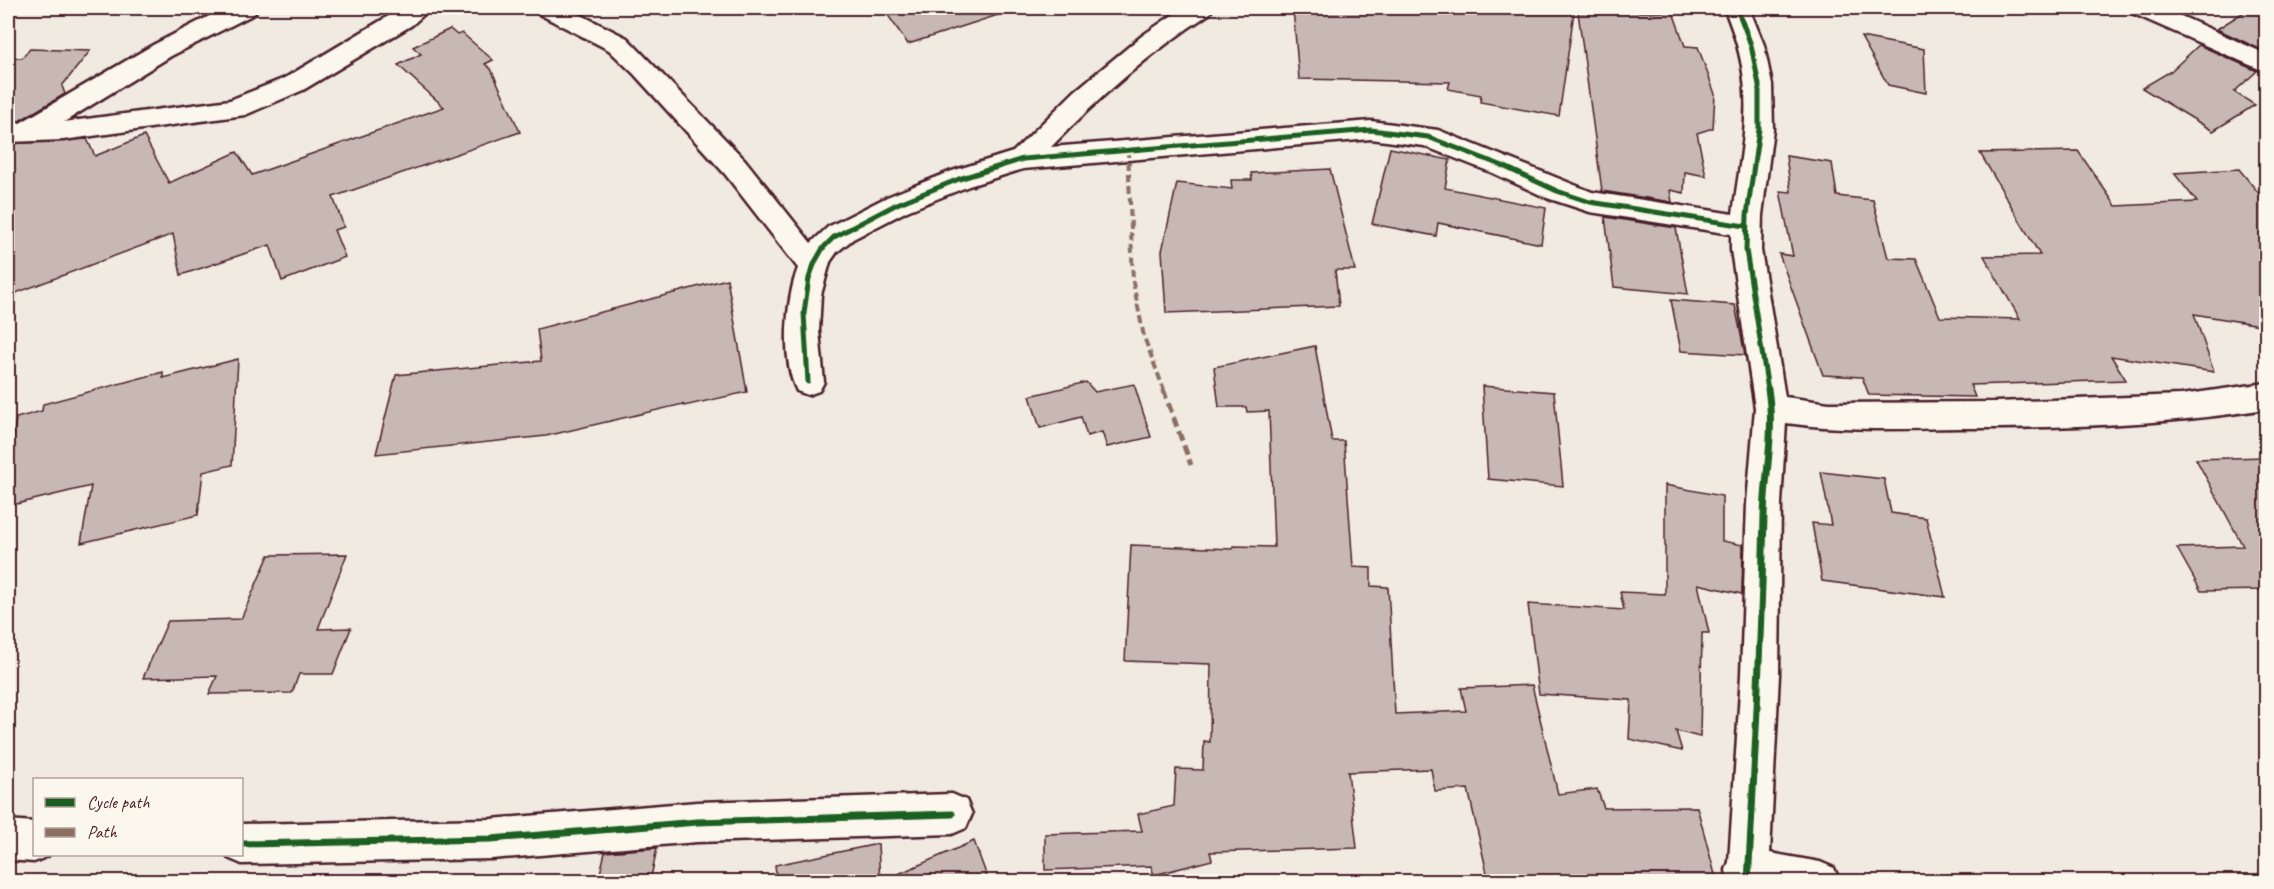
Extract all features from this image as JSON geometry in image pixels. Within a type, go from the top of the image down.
[{"type":"street","points":[[16,133],[213,22],[245,8]]},
{"type":"street","points":[[16,133],[63,131],[235,109],[294,84],[418,8]]},
{"type":"street","points":[[548,8],[618,44],[643,68],[735,167],[813,266]]},
{"type":"street","points":[[1023,159],[1065,114],[1144,46],[1200,8]]},
{"type":"street","points":[[1737,8],[1756,64],[1761,110],[1745,226],[1746,250],[1771,408],[1764,503],[1760,675],[1747,876],[1820,882]]},
{"type":"street","points":[[2143,8],[2266,64]]},
{"type":"street","points":[[808,382],[802,344],[803,316],[813,266],[824,247],[835,237],[886,208],[977,172],[1023,159],[1332,132],[1371,130],[1400,132],[1428,137],[1503,166],[1557,191],[1590,202],[1745,226]]},
{"type":"street","points":[[1771,408],[1829,416],[1996,416],[2181,408],[2266,396]]},
{"type":"street","points":[[243,844],[491,839],[697,822],[952,814]]},
{"type":"street","points":[[8,840],[33,842]]},
{"type":"building","points":[[883,8],[997,8],[998,15],[908,44]]},
{"type":"building","points":[[1293,8],[1432,8],[1433,14],[1574,12],[1559,116],[1480,102],[1481,95],[1448,89],[1450,82],[1299,79]]},
{"type":"building","points":[[2250,8],[2266,8],[2266,52],[2217,29]]},
{"type":"building","points":[[1578,12],[1673,12],[1685,46],[1698,47],[1715,94],[1713,128],[1697,133],[1706,176],[1685,172],[1684,193],[1670,190],[1672,202],[1602,191]]},
{"type":"building","points":[[450,29],[457,35],[462,33],[493,60],[485,64],[491,69],[520,132],[333,197],[344,227],[334,230],[345,257],[282,281],[270,245],[181,275],[173,234],[8,296],[8,144],[87,139],[95,156],[144,136],[169,183],[237,152],[252,175],[444,107],[398,65],[421,54],[413,47]]},
{"type":"building","points":[[1861,37],[1924,49],[1926,93],[1888,85]]},
{"type":"building","points":[[2199,45],[2257,71],[2234,92],[2255,105],[2213,131],[2142,88],[2171,71]]},
{"type":"building","points":[[30,49],[90,51],[62,86],[65,94],[19,121],[8,122],[8,57],[22,58]]},
{"type":"building","points":[[1390,148],[1450,160],[1445,188],[1546,208],[1541,244],[1438,223],[1436,236],[1372,224]]},
{"type":"building","points":[[2078,151],[2116,206],[2197,202],[2174,173],[2239,169],[2266,202],[2266,326],[2194,314],[2214,372],[2111,356],[2126,380],[1970,385],[1975,397],[1869,395],[1862,377],[1823,375],[1779,254],[1793,256],[1780,191],[1791,192],[1786,156],[1832,163],[1837,196],[1873,200],[1888,258],[1916,259],[1940,317],[2020,319],[1984,256],[2040,255],[1980,153]]},
{"type":"building","points":[[1330,169],[1355,270],[1335,270],[1339,306],[1166,313],[1162,251],[1177,183],[1232,189],[1231,180],[1252,180],[1251,173]]},
{"type":"building","points":[[1605,217],[1676,228],[1688,294],[1614,287]]},
{"type":"building","points":[[727,279],[747,392],[684,406],[683,404],[546,436],[376,454],[396,375],[541,361],[537,329]]},
{"type":"building","points":[[1671,300],[1735,305],[1745,355],[1681,351]]},
{"type":"building","points":[[1315,346],[1332,441],[1344,441],[1353,567],[1371,568],[1371,586],[1388,587],[1395,714],[1466,711],[1461,688],[1532,685],[1558,794],[1597,789],[1604,808],[1697,807],[1717,882],[1489,882],[1468,789],[1435,791],[1431,769],[1348,772],[1357,848],[1210,852],[1212,860],[1154,875],[1151,866],[1045,870],[1045,834],[1142,831],[1138,814],[1174,806],[1176,769],[1203,770],[1204,741],[1210,742],[1211,664],[1125,661],[1131,545],[1233,549],[1233,546],[1274,547],[1269,411],[1247,412],[1246,407],[1219,407],[1214,367]]},
{"type":"building","points":[[238,359],[232,465],[203,472],[198,515],[81,543],[91,486],[8,506],[8,464],[10,464],[16,418],[42,411],[43,404],[163,372],[163,378]]},
{"type":"building","points":[[1086,382],[1095,392],[1134,384],[1151,437],[1107,447],[1102,432],[1087,436],[1081,417],[1040,428],[1030,396]]},
{"type":"building","points":[[1482,386],[1554,392],[1563,486],[1488,479]]},
{"type":"building","points":[[2266,457],[2266,590],[2201,591],[2177,548],[2243,546],[2196,459]]},
{"type":"building","points":[[1821,472],[1884,479],[1891,513],[1926,518],[1945,597],[1822,581],[1812,523],[1831,525]]},
{"type":"building","points":[[1665,485],[1722,496],[1722,541],[1743,545],[1742,594],[1698,584],[1709,633],[1702,633],[1700,737],[1676,731],[1682,751],[1629,739],[1631,700],[1539,694],[1528,604],[1624,610],[1620,592],[1665,594]]},
{"type":"building","points":[[347,554],[318,629],[351,628],[333,674],[299,674],[292,693],[209,694],[217,676],[143,678],[168,621],[241,619],[269,555]]},
{"type":"building","points":[[974,841],[989,882],[880,882]]},
{"type":"building","points":[[878,844],[880,882],[777,882],[775,865]]},
{"type":"building","points":[[657,848],[650,882],[598,882],[605,852]]},
{"type":"marked path","points":[[1128,149],[1133,282],[1144,337],[1191,465]]},
{"type":"cycle path","points":[[1737,8],[1751,45],[1759,85],[1759,129],[1747,215],[1746,250],[1771,408],[1764,503],[1760,675],[1748,882]]},
{"type":"cycle path","points":[[808,382],[804,349],[806,295],[815,262],[826,244],[838,234],[917,195],[1023,159],[1371,130],[1428,137],[1503,166],[1557,191],[1590,202],[1745,226]]},
{"type":"cycle path","points":[[243,844],[491,839],[697,822],[952,814]]}]
